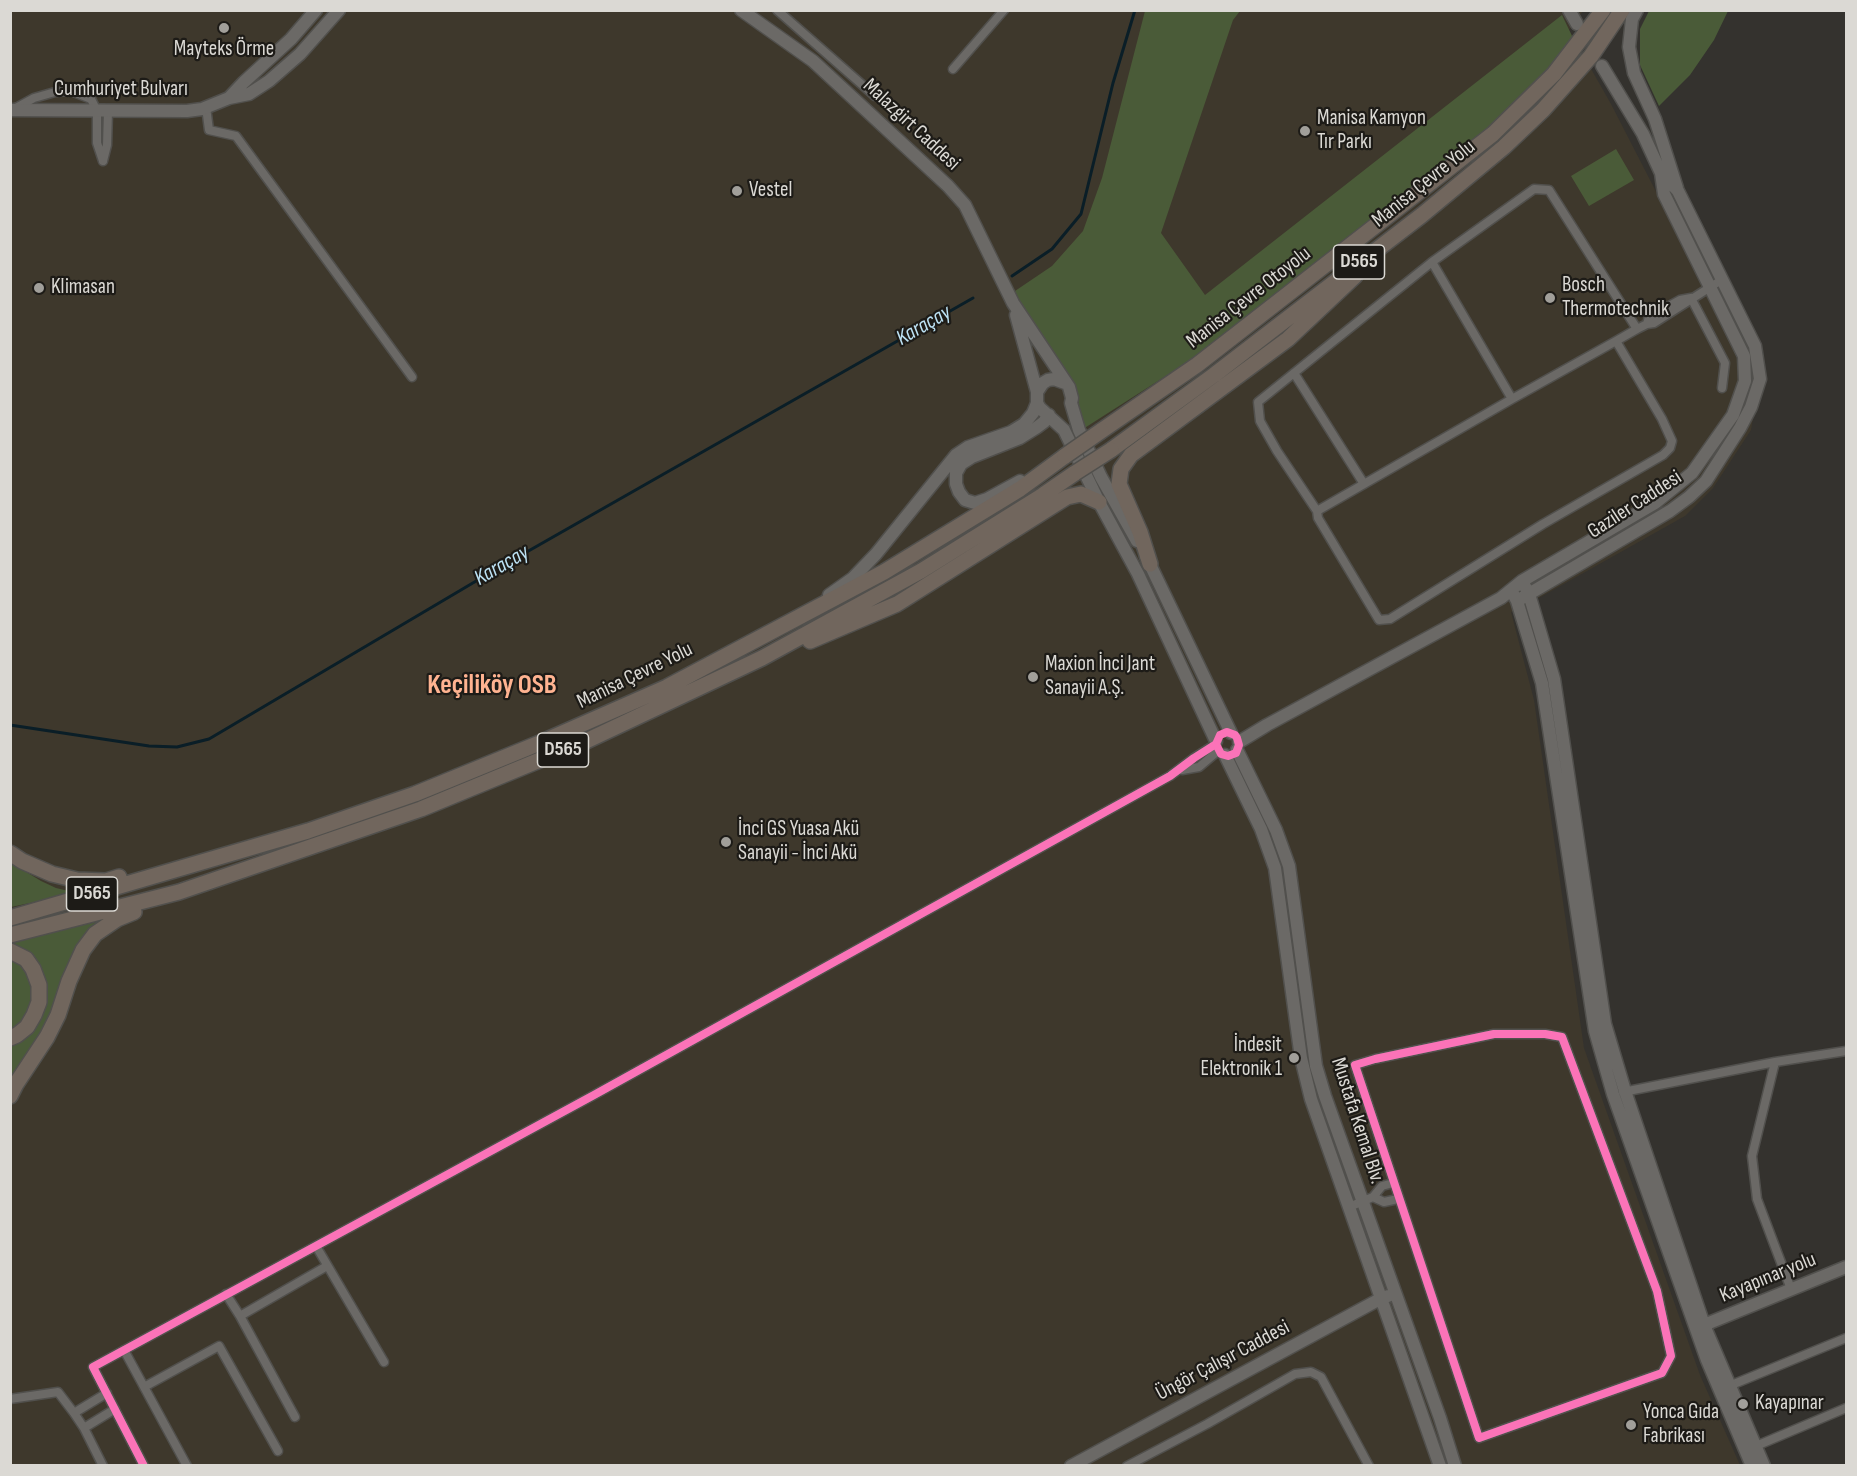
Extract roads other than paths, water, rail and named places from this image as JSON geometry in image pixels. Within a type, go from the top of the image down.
[{"type":"highway","name":"Manisa Çevre Otoyolu","points":[[1101,431],[1197,365],[1484,141],[1554,74],[1603,10]]},
{"type":"highway","name":"Manisa Çevre Yolu","points":[[10,935],[179,892],[421,809],[586,741],[702,688],[762,658],[921,571],[1110,450],[1214,375],[1422,215],[1504,147],[1543,110],[1591,56],[1622,10]]},
{"type":"highway","points":[[1150,564],[1140,532],[1119,484],[1121,469],[1131,455],[1287,339],[1422,215]]},
{"type":"highway","name":"Manisa Çevre Yolu","points":[[10,918],[308,831],[425,789],[542,742],[666,687],[884,572],[1020,489],[1101,431]]},
{"type":"highway","points":[[762,658],[810,641],[897,604],[1067,497],[1081,494],[1099,502]]},
{"type":"highway","points":[[10,853],[52,874],[77,880],[106,880],[141,872],[172,870]]},
{"type":"highway","points":[[10,1096],[47,1037],[83,950],[95,934],[117,919],[165,901],[179,892]]},
{"type":"highway","points":[[10,951],[26,959],[39,985],[39,1002],[34,1015],[27,1027],[10,1038]]},
{"type":"street","name":"Cumhuriyet Bulvarı","points":[[230,98],[291,39],[316,10]]},
{"type":"street","name":"Cumhuriyet Bulvarı","points":[[11,110],[187,111],[249,94],[269,81],[300,54],[339,10]]},
{"type":"street","name":"Malazgirt Caddesi","points":[[741,10],[813,62],[948,186],[965,206],[1013,303]]},
{"type":"street","points":[[777,10],[875,96]]},
{"type":"street","points":[[953,69],[1004,10]]},
{"type":"street","points":[[1569,10],[1577,24]]},
{"type":"street","points":[[1637,10],[1632,19],[1629,48],[1634,73],[1654,118],[1678,192]]},
{"type":"street","name":"Gaziler Caddesi","points":[[1509,597],[1522,581],[1655,503],[1692,473],[1733,415],[1745,381],[1744,356],[1664,194],[1661,173],[1643,134],[1602,66]]},
{"type":"street","points":[[11,110],[34,98],[55,92],[71,91],[91,99],[102,111]]},
{"type":"street","points":[[206,107],[209,130],[236,136],[412,377]]},
{"type":"street","name":"Gaziler Caddesi","points":[[1235,740],[1509,597],[1529,594],[1670,511],[1706,481],[1740,428],[1751,407],[1760,379],[1755,346],[1723,279],[1678,192],[1661,173]]},
{"type":"street","points":[[1616,341],[1662,419],[1672,441],[1670,448],[1663,455],[1544,524],[1390,619],[1379,620],[1318,518],[1317,511],[1260,421],[1258,402],[1432,262],[1534,189],[1549,190],[1637,329]]},
{"type":"street","points":[[1432,262],[1512,399]]},
{"type":"street","points":[[1317,511],[1637,329],[1654,323],[1723,279]]},
{"type":"street","points":[[1691,298],[1725,363],[1722,388]]},
{"type":"street","points":[[1013,303],[1071,392],[1071,403],[1065,412],[1049,415],[1040,408],[1013,303]]},
{"type":"street","points":[[1294,373],[1364,484]]},
{"type":"street","points":[[758,637],[834,592],[853,578],[876,554],[956,455],[968,447],[1011,432],[1024,424],[1033,413],[1039,387],[1048,380],[1054,379],[1065,383]]},
{"type":"street","name":"Mustafa Kemal Blv.","points":[[1071,403],[1079,430],[1101,477],[1150,564],[1276,830],[1289,866],[1316,1066],[1325,1095],[1368,1199],[1395,1294],[1455,1466]]},
{"type":"street","points":[[1049,415],[1044,422],[1020,438],[972,457],[961,464],[956,473],[956,484],[965,500],[975,503],[1049,467]]},
{"type":"street","name":"Mustafa Kemal Blv.","points":[[1049,415],[1064,430],[1138,574],[1219,748],[1261,829],[1275,868],[1305,1076],[1311,1099],[1440,1466]]},
{"type":"street","points":[[1522,581],[1529,594],[1554,679],[1605,1024],[1619,1093],[1707,1360],[1752,1466]]},
{"type":"street","points":[[1509,597],[1542,683],[1595,1031],[1704,1325],[1764,1466]]},
{"type":"street","points":[[1220,735],[1235,740],[1232,755],[1219,748],[1220,735]]},
{"type":"street","points":[[144,1466],[93,1367],[594,1095],[1179,771],[1194,758],[1219,748]]},
{"type":"street","points":[[1494,1034],[1545,1034],[1562,1037],[1657,1291],[1671,1356],[1662,1373],[1479,1438],[1398,1199],[1355,1065],[1494,1034]]},
{"type":"street","points":[[1619,1093],[1775,1062],[1846,1051]]},
{"type":"street","points":[[1775,1062],[1752,1156],[1757,1199],[1791,1289]]},
{"type":"street","points":[[1349,1207],[1368,1199],[1382,1186],[1393,1183]]},
{"type":"street","points":[[1368,1199],[1384,1202],[1398,1199]]},
{"type":"street","points":[[315,1246],[384,1362]]},
{"type":"street","points":[[240,1316],[327,1266]]},
{"type":"street","name":"Kayapınar yolu","points":[[1704,1325],[1846,1268]]},
{"type":"street","points":[[226,1294],[295,1417]]},
{"type":"street","name":"Üngör Çalışır Caddesi","points":[[1071,1466],[1380,1299],[1395,1294]]},
{"type":"street","points":[[1729,1386],[1846,1338]]},
{"type":"street","points":[[144,1387],[219,1346],[278,1451]]},
{"type":"street","points":[[124,1350],[187,1466]]},
{"type":"street","points":[[1127,1466],[1295,1374],[1311,1372],[1321,1377],[1369,1466]]},
{"type":"street","points":[[10,1399],[58,1392],[84,1428],[103,1466]]},
{"type":"street","points":[[74,1413],[106,1394]]},
{"type":"street","points":[[1756,1446],[1846,1408]]},
{"type":"street","points":[[84,1428],[115,1409]]},
{"type":"waterway","name":"Karaçay","points":[[1012,276],[1052,249],[1081,214],[1113,83],[1135,10]]},
{"type":"waterway","name":"Karaçay","points":[[10,725],[149,746],[177,747],[209,739],[488,574],[973,298]]},
{"type":"place","name":"Mayteks Örme","points":[[224,28]]},
{"type":"place","name":"Manisa Kamyon Tır Parkı","points":[[1305,131]]},
{"type":"place","name":"Vestel","points":[[737,191]]},
{"type":"place","name":"Klimasan","points":[[39,288]]},
{"type":"place","name":"Bosch Thermotechnik","points":[[1550,298]]},
{"type":"place","name":"Maxion İnci Jant Sanayii A.Ş.","points":[[1033,677]]},
{"type":"place","name":"İnci GS Yuasa Akü Sanayii - İnci Akü","points":[[726,842]]},
{"type":"place","name":"İndesit Elektronik 1","points":[[1294,1058]]},
{"type":"place","name":"Kayapınar","points":[[1743,1404]]},
{"type":"place","name":"Yonca Gıda Fabrikası","points":[[1631,1425]]},
{"type":"district","name":"Keçiliköy OSB","points":[[492,686]]}]
